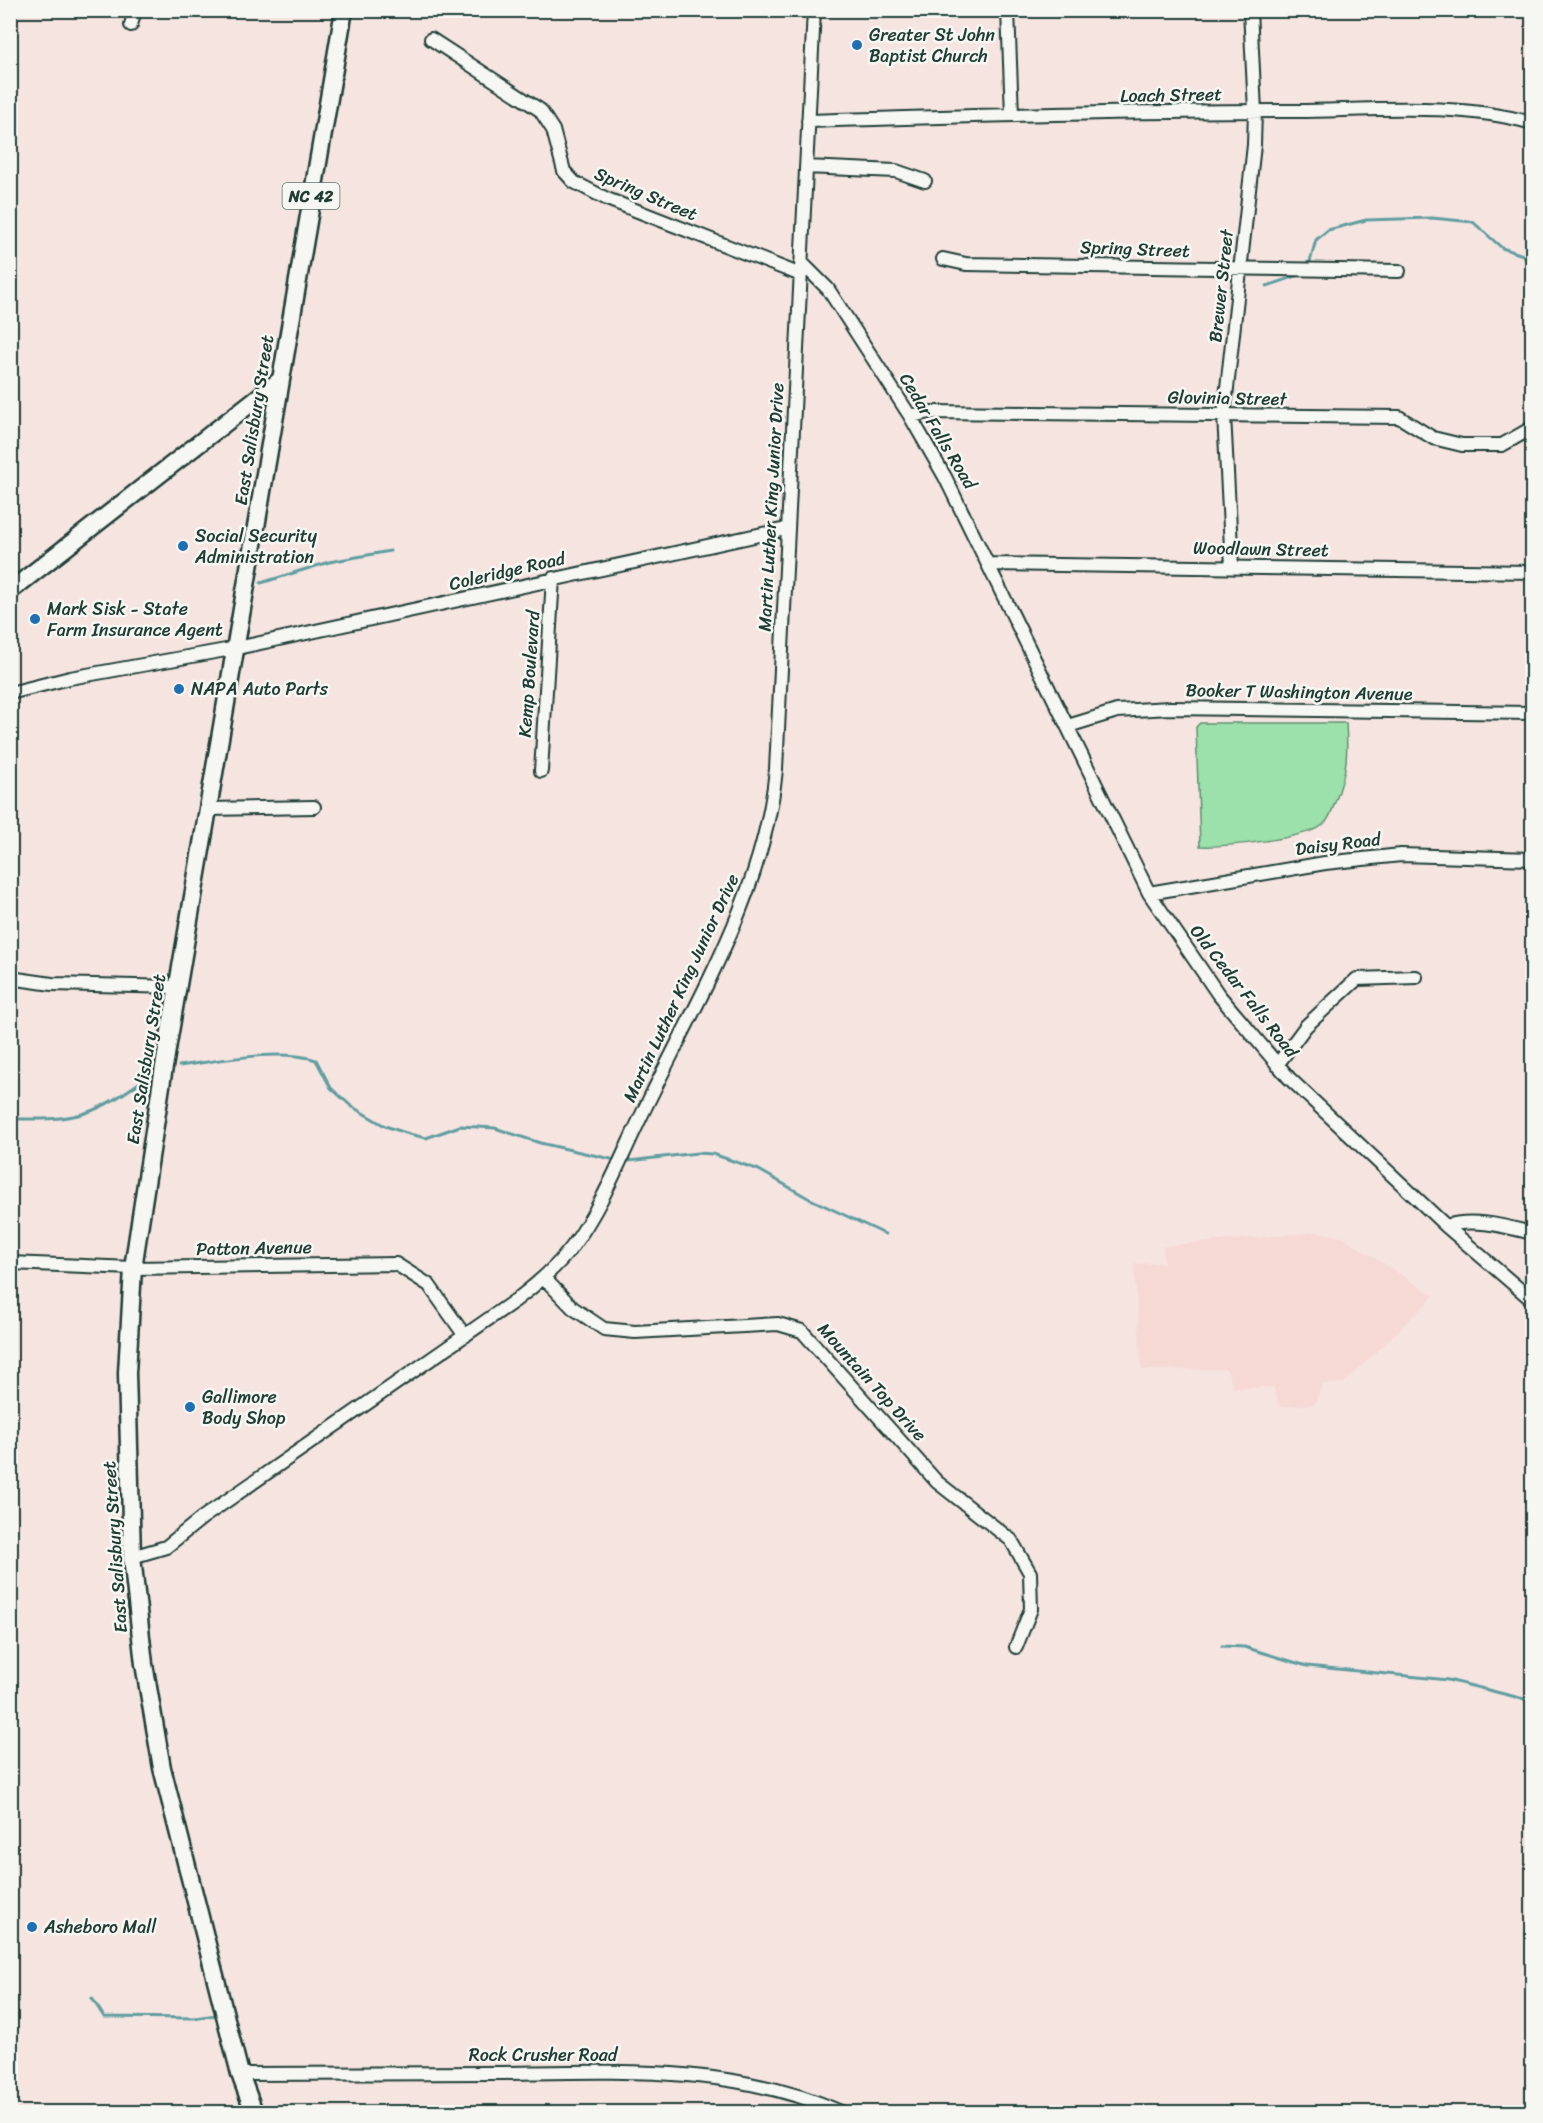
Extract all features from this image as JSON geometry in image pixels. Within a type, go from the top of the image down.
[{"type":"main road","name":"East Salisbury Street","points":[[254,2112],[240,2074],[162,1768],[144,1664],[132,1557],[127,1373],[133,1268],[177,987],[237,648],[279,381],[344,10]]},
{"type":"main road","points":[[10,591],[279,381]]},
{"type":"street","points":[[131,25],[135,10]]},
{"type":"street","name":"Martin Luther King Junior Drive","points":[[132,1557],[172,1543],[226,1502],[465,1336],[544,1278],[571,1247],[600,1199],[714,969],[756,872],[770,817],[776,769],[786,529],[814,10]]},
{"type":"street","points":[[1008,10],[1012,115]]},
{"type":"street","name":"Brewer Street","points":[[1232,566],[1224,415],[1246,223],[1255,111],[1250,10]]},
{"type":"street","name":"Spring Street","points":[[431,39],[540,110],[553,130],[561,165],[574,182],[607,199],[801,269]]},
{"type":"street","name":"Loach Street","points":[[808,121],[1255,111],[1479,112],[1503,115],[1533,123]]},
{"type":"street","points":[[806,167],[896,171],[925,181]]},
{"type":"street","name":"Spring Street","points":[[943,260],[966,264],[1399,271]]},
{"type":"street","name":"Cedar Falls Road","points":[[801,269],[828,289],[910,416],[945,477],[1022,632]]},
{"type":"street","name":"Glovinia Street","points":[[910,416],[930,412],[1399,417],[1433,438],[1462,445],[1502,445],[1533,428]]},
{"type":"street","name":"Coleridge Road","points":[[10,693],[70,678],[237,648],[786,529]]},
{"type":"street","name":"Woodlawn Street","points":[[990,564],[1533,572]]},
{"type":"street","name":"Kemp Boulevard","points":[[541,771],[553,578]]},
{"type":"street","name":"Old Cedar Falls Road","points":[[1022,632],[1149,893],[1218,994],[1277,1065],[1446,1226],[1533,1300]]},
{"type":"street","name":"Booker T Washington Avenue","points":[[1068,726],[1117,711],[1170,708],[1533,713]]},
{"type":"street","points":[[209,809],[314,807]]},
{"type":"street","name":"Daisy Road","points":[[1149,893],[1325,862],[1401,855],[1533,859]]},
{"type":"street","points":[[1277,1065],[1306,1026],[1357,979],[1416,977]]},
{"type":"street","points":[[10,978],[52,984],[177,987]]},
{"type":"street","points":[[1446,1226],[1461,1223],[1533,1233]]},
{"type":"street","name":"Patton Avenue","points":[[10,1263],[133,1268],[396,1264],[429,1285],[465,1336]]},
{"type":"street","name":"Mountain Top Drive","points":[[544,1278],[573,1308],[604,1329],[635,1332],[778,1324],[802,1331],[937,1482],[1011,1540],[1030,1573],[1031,1609],[1016,1647]]},
{"type":"street","name":"Rock Crusher Road","points":[[240,2074],[618,2072],[682,2074],[724,2079],[780,2090],[842,2112]]},
{"type":"shaded area","points":[[1320,1232],[1344,1238],[1434,1296],[1344,1383],[1322,1384],[1315,1404],[1279,1407],[1274,1387],[1233,1388],[1227,1369],[1142,1370],[1134,1264],[1164,1263],[1163,1246]]},
{"type":"green space","points":[[1200,723],[1346,723],[1345,771],[1326,822],[1314,830],[1282,838],[1200,846],[1196,727]]},
{"type":"waterway","points":[[1309,265],[1316,240],[1328,230],[1366,220],[1432,218],[1473,222],[1502,248],[1523,255],[1532,267]]},
{"type":"waterway","points":[[1267,286],[1302,274]]},
{"type":"waterway","points":[[261,583],[329,562],[390,551]]},
{"type":"waterway","points":[[179,1066],[267,1055],[285,1055],[316,1060],[331,1088],[351,1106],[385,1126],[426,1138],[460,1126],[495,1128],[540,1143],[611,1159]]},
{"type":"waterway","points":[[10,1119],[70,1117],[85,1113],[113,1100],[149,1076]]},
{"type":"waterway","points":[[629,1161],[697,1153],[713,1154],[759,1170],[808,1198],[885,1234]]},
{"type":"waterway","points":[[1222,1646],[1244,1647],[1307,1666],[1448,1680],[1532,1701]]},
{"type":"waterway","points":[[92,1998],[104,2017],[195,2018],[216,2015]]},
{"type":"place","name":"Greater St John Baptist Church","points":[[857,45]]},
{"type":"place","name":"Social Security Administration","points":[[183,546]]},
{"type":"place","name":"Mark Sisk - State Farm Insurance Agent","points":[[35,619]]},
{"type":"place","name":"NAPA Auto Parts","points":[[179,689]]},
{"type":"place","name":"Gallimore Body Shop","points":[[190,1407]]},
{"type":"place","name":"Asheboro Mall","points":[[32,1927]]}]
